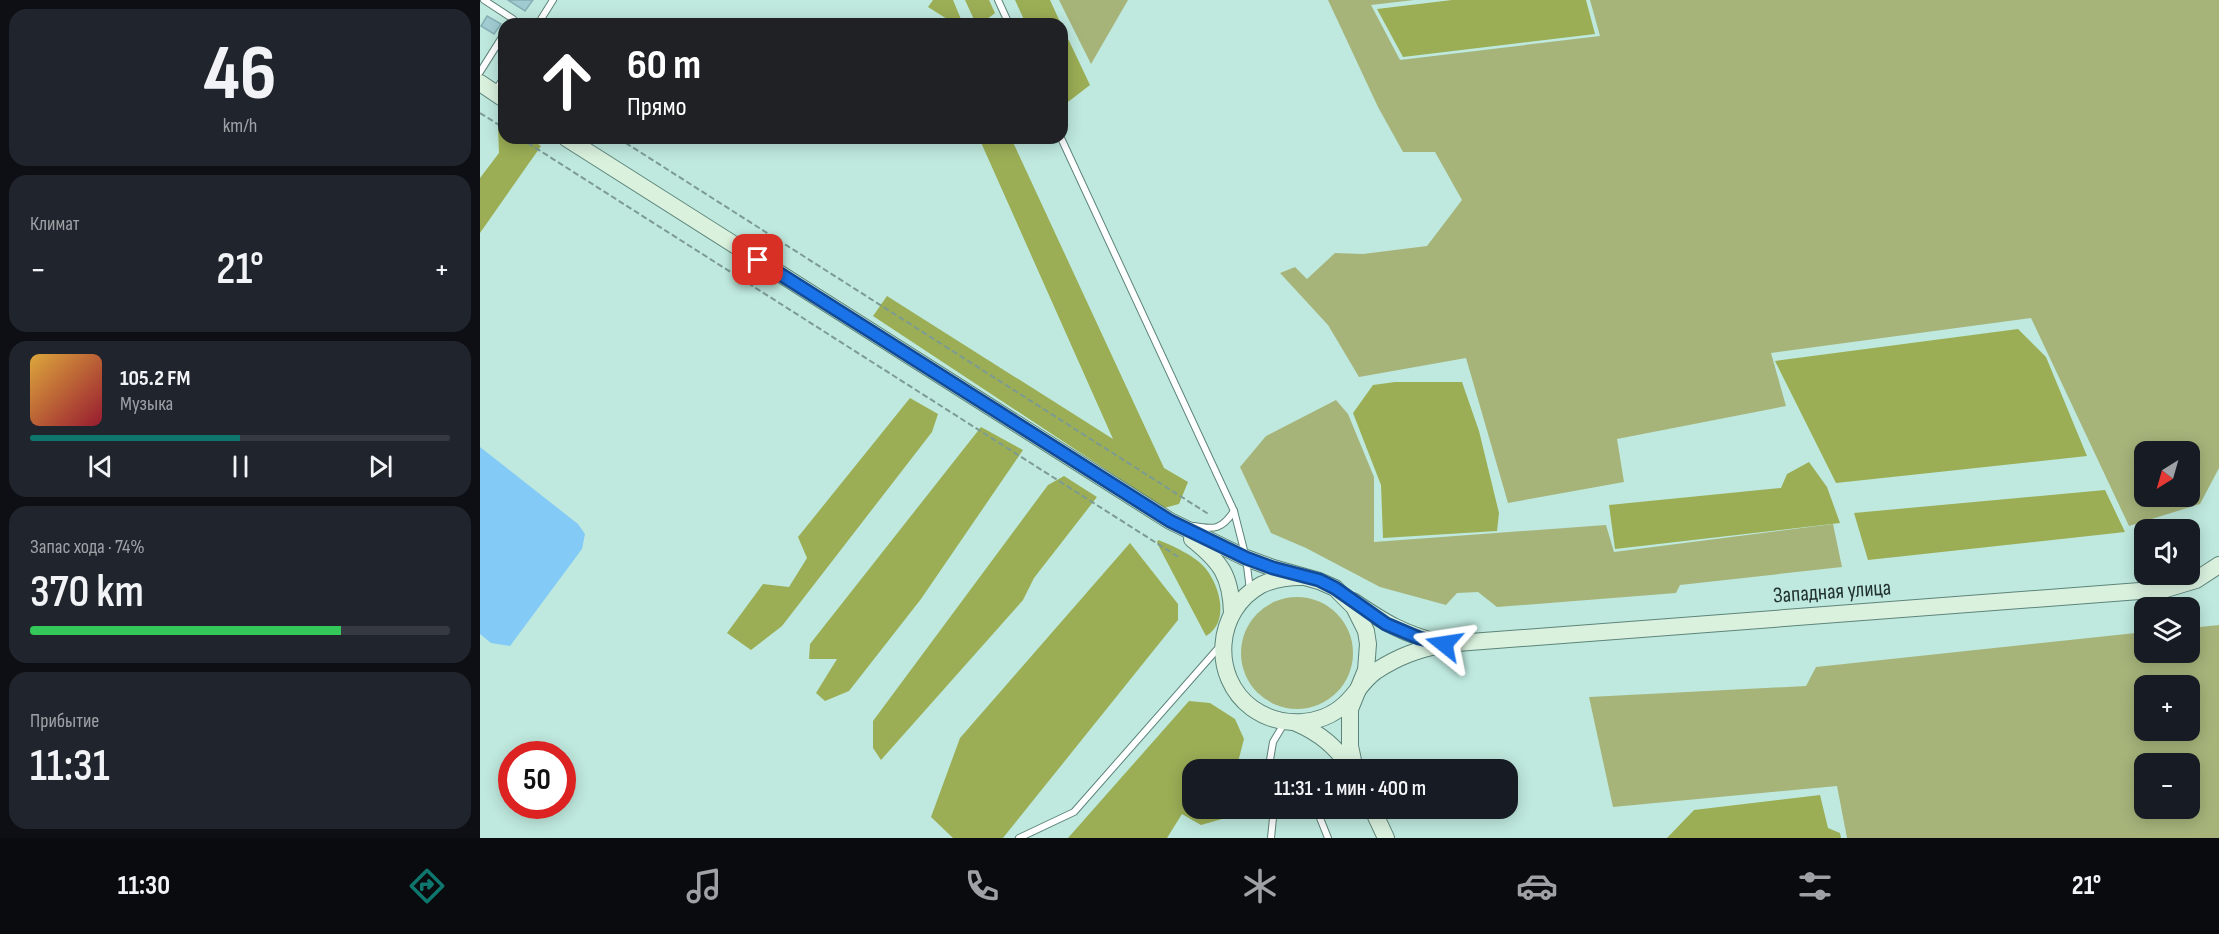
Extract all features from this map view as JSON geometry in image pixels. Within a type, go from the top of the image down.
[{"type":"main road","points":[[575,144],[1170,521],[1246,558],[1301,577],[1319,580],[1335,588],[1354,607],[1366,630],[1368,657],[1361,683],[1350,709],[1352,759]]},
{"type":"main road","points":[[1170,521],[1212,556],[1224,573],[1232,592],[1232,613],[1223,642],[1223,657],[1226,672],[1241,698],[1266,716],[1316,732],[1328,741],[1344,759]]},
{"type":"main road","name":"Западная улица","points":[[1361,683],[1403,655],[1444,644],[2166,589],[2196,580],[2219,565]]},
{"type":"main road","points":[[1232,613],[1250,593],[1274,580],[1301,577]]},
{"type":"main road","name":"Западная улица","points":[[1335,588],[1386,624],[1410,635],[1444,644]]},
{"type":"main road","points":[[1290,722],[1315,720],[1334,712],[1354,694],[1361,683]]},
{"type":"main road","points":[[1377,819],[1386,838]]},
{"type":"lane","points":[[484,0],[511,18]]},
{"type":"lane","points":[[542,18],[554,0]]},
{"type":"lane","points":[[998,0],[1006,18]]},
{"type":"lane","points":[[480,72],[498,44]]},
{"type":"lane","points":[[1064,144],[1234,511],[1246,558],[1250,593]]},
{"type":"lane","points":[[1170,521],[1218,528],[1225,524],[1234,511]]},
{"type":"lane","points":[[1018,838],[1074,812],[1223,642]]},
{"type":"lane","points":[[1270,759],[1272,742],[1290,722]]},
{"type":"lane","points":[[1271,838],[1273,819]]},
{"type":"lane","points":[[1320,819],[1328,838]]},
{"type":"path","points":[[480,113],[498,124]]},
{"type":"path","points":[[529,144],[1180,558]]},
{"type":"path","points":[[627,144],[1210,516]]},
{"type":"green space","points":[[933,0],[953,0],[960,18],[945,18],[928,7]]},
{"type":"green space","points":[[965,0],[989,0],[995,13],[989,18],[973,18]]},
{"type":"green space","points":[[1015,0],[1050,0],[1058,18],[1023,18]]},
{"type":"green space","points":[[1059,0],[1128,0],[1091,64]]},
{"type":"green space","points":[[1328,0],[1414,0],[1371,5],[1400,60],[1600,36],[1590,0],[2219,0],[2219,468],[2200,504],[2200,441],[2134,441],[2134,507],[2190,507],[2152,519],[2134,519],[2134,524],[2129,526],[2031,318],[1771,353],[1786,406],[1617,439],[1624,482],[1508,503],[1466,358],[1359,377],[1328,325],[1280,273],[1295,267],[1307,279],[1335,253],[1363,254],[1427,246],[1462,200],[1435,152],[1403,152],[1378,107]]},
{"type":"green space","points":[[1452,0],[1586,0],[1595,34],[1403,57],[1377,9]]},
{"type":"green space","points":[[1068,39],[1090,85],[1068,102]]},
{"type":"green space","points":[[499,144],[538,144],[541,146],[480,233],[480,178],[499,153]]},
{"type":"green space","points":[[982,144],[1014,144],[1164,468],[1188,482],[1179,504],[1164,508],[873,316],[887,296],[1113,439]]},
{"type":"green space","points":[[2018,329],[2046,357],[2087,456],[1836,483],[1775,361]]},
{"type":"green space","points":[[1395,382],[1462,382],[1479,431],[1499,513],[1497,531],[1383,538],[1381,485],[1353,413],[1373,385]]},
{"type":"green space","points":[[910,398],[938,414],[932,432],[782,626],[751,650],[727,633],[763,584],[789,587],[807,558],[798,537]]},
{"type":"green space","points":[[1336,400],[1348,414],[1374,477],[1374,542],[1606,525],[1614,552],[1833,524],[1842,567],[1680,585],[1676,593],[1497,607],[1478,592],[1457,593],[1446,605],[1380,587],[1306,548],[1271,533],[1240,467],[1266,436]]},
{"type":"green space","points":[[981,427],[1023,450],[921,599],[849,691],[825,701],[816,693],[837,659],[809,659],[810,644]]},
{"type":"green space","points":[[1809,462],[1827,487],[1840,523],[1615,549],[1609,505],[1781,488],[1787,474]]},
{"type":"green space","points":[[1064,476],[1097,497],[1034,578],[1023,600],[881,760],[873,748],[873,721],[1048,485]]},
{"type":"green space","points":[[2105,490],[2125,532],[1868,560],[1854,513]]},
{"type":"green space","points":[[1158,540],[1191,556],[1211,576],[1218,594],[1220,613],[1218,622],[1206,636],[1157,543]]},
{"type":"green space","points":[[1130,543],[1178,604],[1178,620],[1003,838],[953,838],[931,817],[960,738]]},
{"type":"green space","points":[[1297,597],[1319,601],[1337,613],[1349,631],[1353,653],[1349,675],[1337,693],[1319,705],[1297,709],[1275,705],[1257,693],[1245,675],[1241,653],[1245,631],[1257,613],[1275,601]]},
{"type":"green space","points":[[2219,625],[2219,838],[1847,838],[1837,786],[1613,807],[1589,697],[1806,686],[1816,667],[2134,633],[2134,663],[2200,663],[2200,627]]},
{"type":"green space","points":[[1189,701],[1210,703],[1235,719],[1244,739],[1239,759],[1182,759],[1182,814],[1167,838],[1068,838]]},
{"type":"green space","points":[[1820,795],[1828,828],[1840,833],[1841,838],[1667,838],[1694,810]]},
{"type":"green space","points":[[1191,819],[1222,819],[1201,825]]},
{"type":"water","points":[[480,447],[578,524],[585,534],[582,549],[510,646],[491,643],[480,634]]},
{"type":"building","points":[[508,0],[533,0],[525,11]]},
{"type":"building","points":[[487,16],[498,22],[498,28],[494,34],[481,26]]},
{"type":"route","points":[[758,260],[1170,521],[1246,558],[1301,577],[1319,580],[1335,588],[1401,632],[1444,644]]}]
